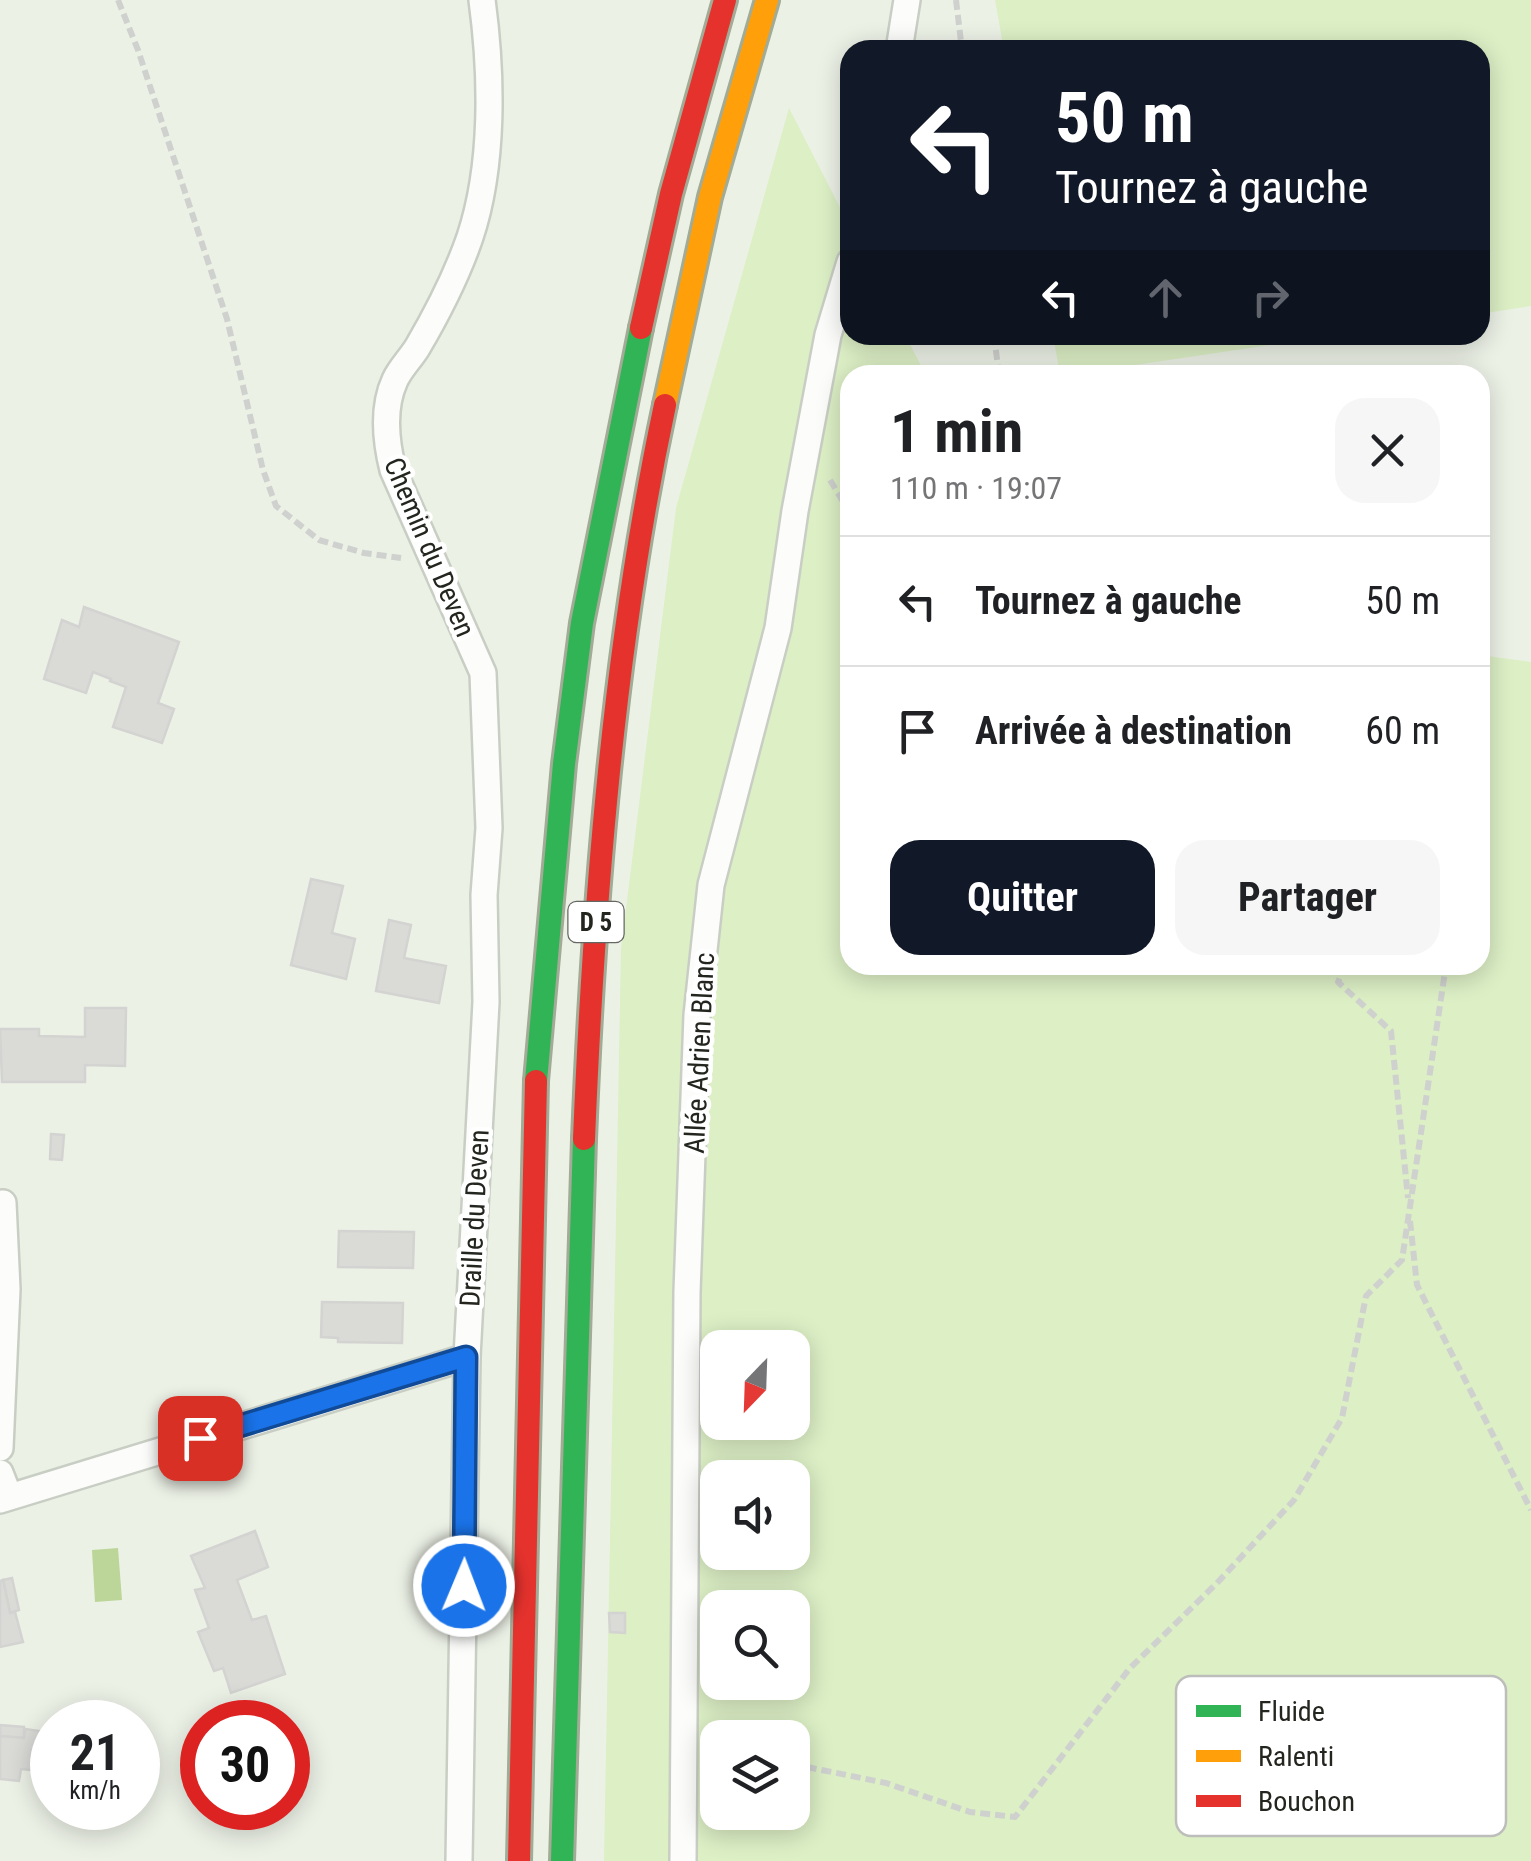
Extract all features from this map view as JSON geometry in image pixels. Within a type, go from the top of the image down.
[{"type":"main road","name":"D 5","points":[[519,1861],[533,1114],[564,764],[582,624],[620,420],[671,194],[725,0]]},
{"type":"main road","name":"D 5","points":[[562,1861],[577,1301],[588,1033],[602,842],[629,620],[660,434],[710,197],[766,0]]},
{"type":"street","name":"Chemin du Deven","points":[[479,1115],[486,1002],[484,895],[488,828],[483,673],[394,470],[385,435],[394,381],[444,297],[470,236],[488,166],[486,27],[482,0]]},
{"type":"street","points":[[900,40],[906,0]]},
{"type":"street","name":"Allée Adrien Blanc","points":[[683,1861],[687,1292],[697,1015],[711,885],[778,628],[795,511],[828,335],[840,295]]},
{"type":"street","name":"Draille du Deven","points":[[460,1861],[466,1357],[479,1115]]},
{"type":"street","points":[[0,1448],[7,1289],[3,1204]]},
{"type":"street","points":[[3,1490],[466,1357]]},
{"type":"path","points":[[118,0],[226,319],[276,506],[319,540],[364,553],[437,563]]},
{"type":"path","points":[[956,0],[961,40]]},
{"type":"path","points":[[1341,975],[1338,982],[1391,1031],[1417,1285],[1531,1510]]},
{"type":"path","points":[[810,1768],[886,1784],[970,1812],[1015,1818],[1130,1668],[1294,1500],[1342,1418],[1366,1296],[1402,1260],[1445,975]]},
{"type":"shaded area","points":[[995,0],[1531,0],[1531,306],[1490,312],[1490,40],[1002,40]]},
{"type":"shaded area","points":[[789,108],[840,207],[840,345],[910,345],[921,365],[840,365],[840,975],[1490,975],[1490,656],[1531,662],[1531,1861],[604,1861],[621,949],[676,508]]},
{"type":"shaded area","points":[[1055,345],[1270,345],[1134,365],[1058,365]]},
{"type":"shaded area","points":[[118,1548],[122,1600],[95,1602],[92,1550]]},
{"type":"building","points":[[84,607],[179,642],[158,703],[174,709],[162,743],[113,727],[126,687],[93,672],[86,693],[44,679],[62,620],[79,627]]},
{"type":"building","points":[[311,879],[343,886],[332,933],[355,939],[346,979],[291,965]]},
{"type":"building","points":[[389,920],[411,925],[404,958],[446,966],[439,1003],[376,991]]},
{"type":"building","points":[[85,1008],[126,1008],[125,1066],[85,1065],[85,1082],[2,1082],[0,1029],[39,1029],[39,1036],[85,1037]]},
{"type":"building","points":[[51,1134],[64,1135],[62,1160],[50,1159]]},
{"type":"building","points":[[339,1231],[414,1232],[413,1268],[338,1267]]},
{"type":"building","points":[[322,1302],[403,1303],[402,1343],[338,1342],[338,1338],[321,1337]]},
{"type":"building","points":[[255,1531],[268,1567],[237,1580],[252,1620],[266,1616],[285,1674],[231,1693],[223,1668],[214,1671],[198,1632],[209,1628],[195,1590],[205,1588],[191,1556]]},
{"type":"building","points":[[12,1578],[19,1610],[10,1613],[3,1580]]},
{"type":"building","points":[[3,1580],[10,1613],[15,1612],[23,1642],[0,1647],[0,1581]]},
{"type":"building","points":[[609,1613],[625,1613],[625,1633],[610,1632]]},
{"type":"building","points":[[0,1725],[24,1727],[24,1738],[0,1736]]},
{"type":"building","points":[[25,1729],[30,1730],[30,1770],[21,1769],[19,1781],[0,1779],[0,1736],[24,1738]]},
{"type":"traffic: fast","points":[[536,1081],[564,764],[582,623],[641,328]]},
{"type":"traffic: fast","points":[[562,1861],[584,1139]]},
{"type":"traffic: slow","points":[[665,405],[710,197],[767,0]]},
{"type":"traffic: jam","points":[[641,328],[671,194],[725,0]]},
{"type":"traffic: jam","points":[[584,1139],[609,770],[632,586],[665,405]]},
{"type":"traffic: jam","points":[[519,1861],[536,1081]]},
{"type":"route","points":[[200,1438],[466,1357],[464,1586]]}]
